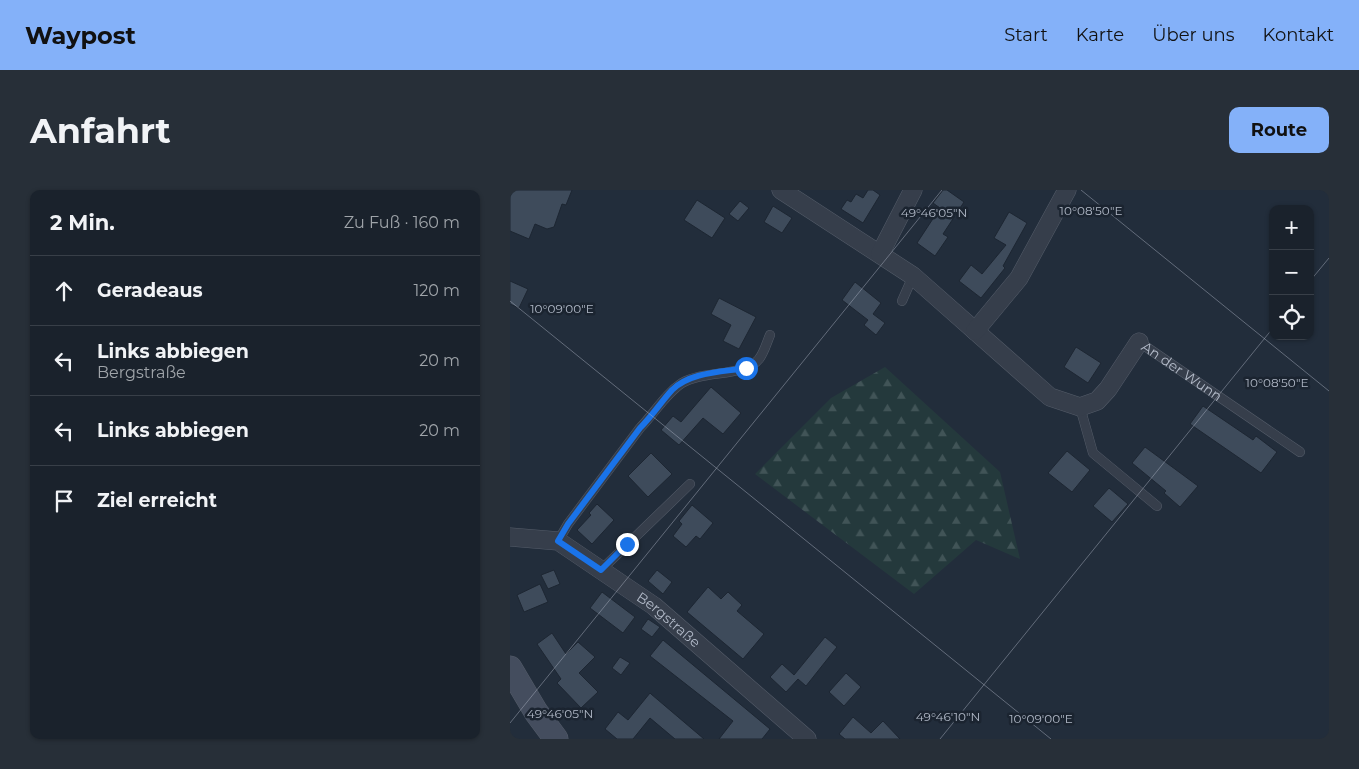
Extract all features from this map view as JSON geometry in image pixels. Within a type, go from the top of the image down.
[{"type":"main road","points":[[510,668],[536,712],[556,739]]},
{"type":"street","points":[[781,190],[913,276],[1050,397],[1080,407]]},
{"type":"street","points":[[880,254],[913,190]]},
{"type":"street","points":[[975,331],[1019,278],[1067,190]]},
{"type":"street","name":"An der Wunn","points":[[1080,407],[1097,401],[1108,390],[1138,342]]},
{"type":"street","name":"Bergstraße","points":[[510,537],[558,541],[654,606],[807,739]]},
{"type":"lane","points":[[902,301],[913,276]]},
{"type":"lane","points":[[558,541],[568,524],[640,428],[653,416],[673,389],[698,376],[746,368],[762,355],[770,334]]},
{"type":"lane","name":"An der Wunn","points":[[1138,342],[1300,452]]},
{"type":"lane","points":[[1080,407],[1093,453],[1157,506]]},
{"type":"lane","points":[[601,570],[690,484]]},
{"type":"green space","points":[[885,367],[1000,472],[1020,559],[976,540],[914,594],[755,474],[831,398]]},
{"type":"building","points":[[510,190],[572,190],[566,205],[562,204],[554,227],[547,229],[535,224],[529,239],[510,231]]},
{"type":"building","points":[[868,190],[873,190],[880,195],[863,223],[841,209],[847,200],[851,202],[856,194],[863,198]]},
{"type":"building","points":[[943,190],[947,190],[964,202],[943,234],[948,237],[935,256],[917,243],[940,208],[933,203]]},
{"type":"building","points":[[697,200],[725,218],[712,238],[684,220]]},
{"type":"building","points":[[740,201],[749,208],[738,221],[729,214]]},
{"type":"building","points":[[773,206],[792,218],[782,233],[764,222]]},
{"type":"building","points":[[1009,212],[1027,223],[1003,266],[1005,268],[981,298],[959,281],[971,265],[982,274],[1006,245],[994,238]]},
{"type":"building","points":[[510,281],[528,289],[519,308],[510,304]]},
{"type":"building","points":[[855,282],[881,303],[873,314],[885,323],[876,335],[864,325],[868,320],[842,300]]},
{"type":"building","points":[[719,298],[756,317],[739,349],[723,341],[731,325],[711,314]]},
{"type":"building","points":[[1076,347],[1101,363],[1088,383],[1064,367]]},
{"type":"building","points":[[711,387],[741,413],[723,434],[703,418],[679,445],[661,430],[673,416],[681,422]]},
{"type":"building","points":[[1203,406],[1253,440],[1256,436],[1277,452],[1261,473],[1190,424]]},
{"type":"building","points":[[1145,447],[1198,486],[1180,507],[1164,493],[1166,491],[1132,463]]},
{"type":"building","points":[[1067,451],[1090,470],[1072,492],[1048,473]]},
{"type":"building","points":[[651,453],[672,474],[648,497],[628,476]]},
{"type":"building","points":[[1109,488],[1128,504],[1112,522],[1093,506]]},
{"type":"building","points":[[597,504],[614,520],[592,544],[577,530],[591,515],[589,513]]},
{"type":"building","points":[[692,505],[713,523],[700,539],[696,536],[686,547],[673,536],[682,524],[679,521]]},
{"type":"building","points":[[554,570],[560,584],[548,589],[541,575]]},
{"type":"building","points":[[657,570],[672,582],[663,594],[648,581]]},
{"type":"building","points":[[540,584],[548,602],[524,612],[517,595]]},
{"type":"building","points":[[708,587],[721,599],[728,592],[742,605],[737,611],[764,634],[743,659],[687,612]]},
{"type":"building","points":[[602,592],[635,617],[623,633],[590,608]]},
{"type":"building","points":[[648,619],[660,627],[652,637],[641,629]]},
{"type":"building","points":[[552,633],[566,654],[578,642],[595,657],[579,673],[598,692],[581,708],[557,683],[561,679],[537,644]]},
{"type":"building","points":[[825,637],[837,647],[806,686],[798,679],[786,692],[770,677],[782,664],[794,675]]},
{"type":"building","points":[[663,640],[770,729],[762,739],[719,739],[733,721],[650,656]]},
{"type":"building","points":[[620,657],[630,663],[621,675],[612,668]]},
{"type":"building","points":[[846,673],[861,687],[844,706],[829,692]]},
{"type":"building","points":[[650,693],[704,739],[675,739],[650,718],[633,739],[617,739],[605,729],[618,712],[628,720]]},
{"type":"building","points":[[853,717],[871,733],[883,721],[900,739],[845,739],[839,734]]},
{"type":"route","points":[[627,544],[601,570],[558,541],[568,524],[640,428],[653,416],[673,389],[698,376],[746,368]]}]
